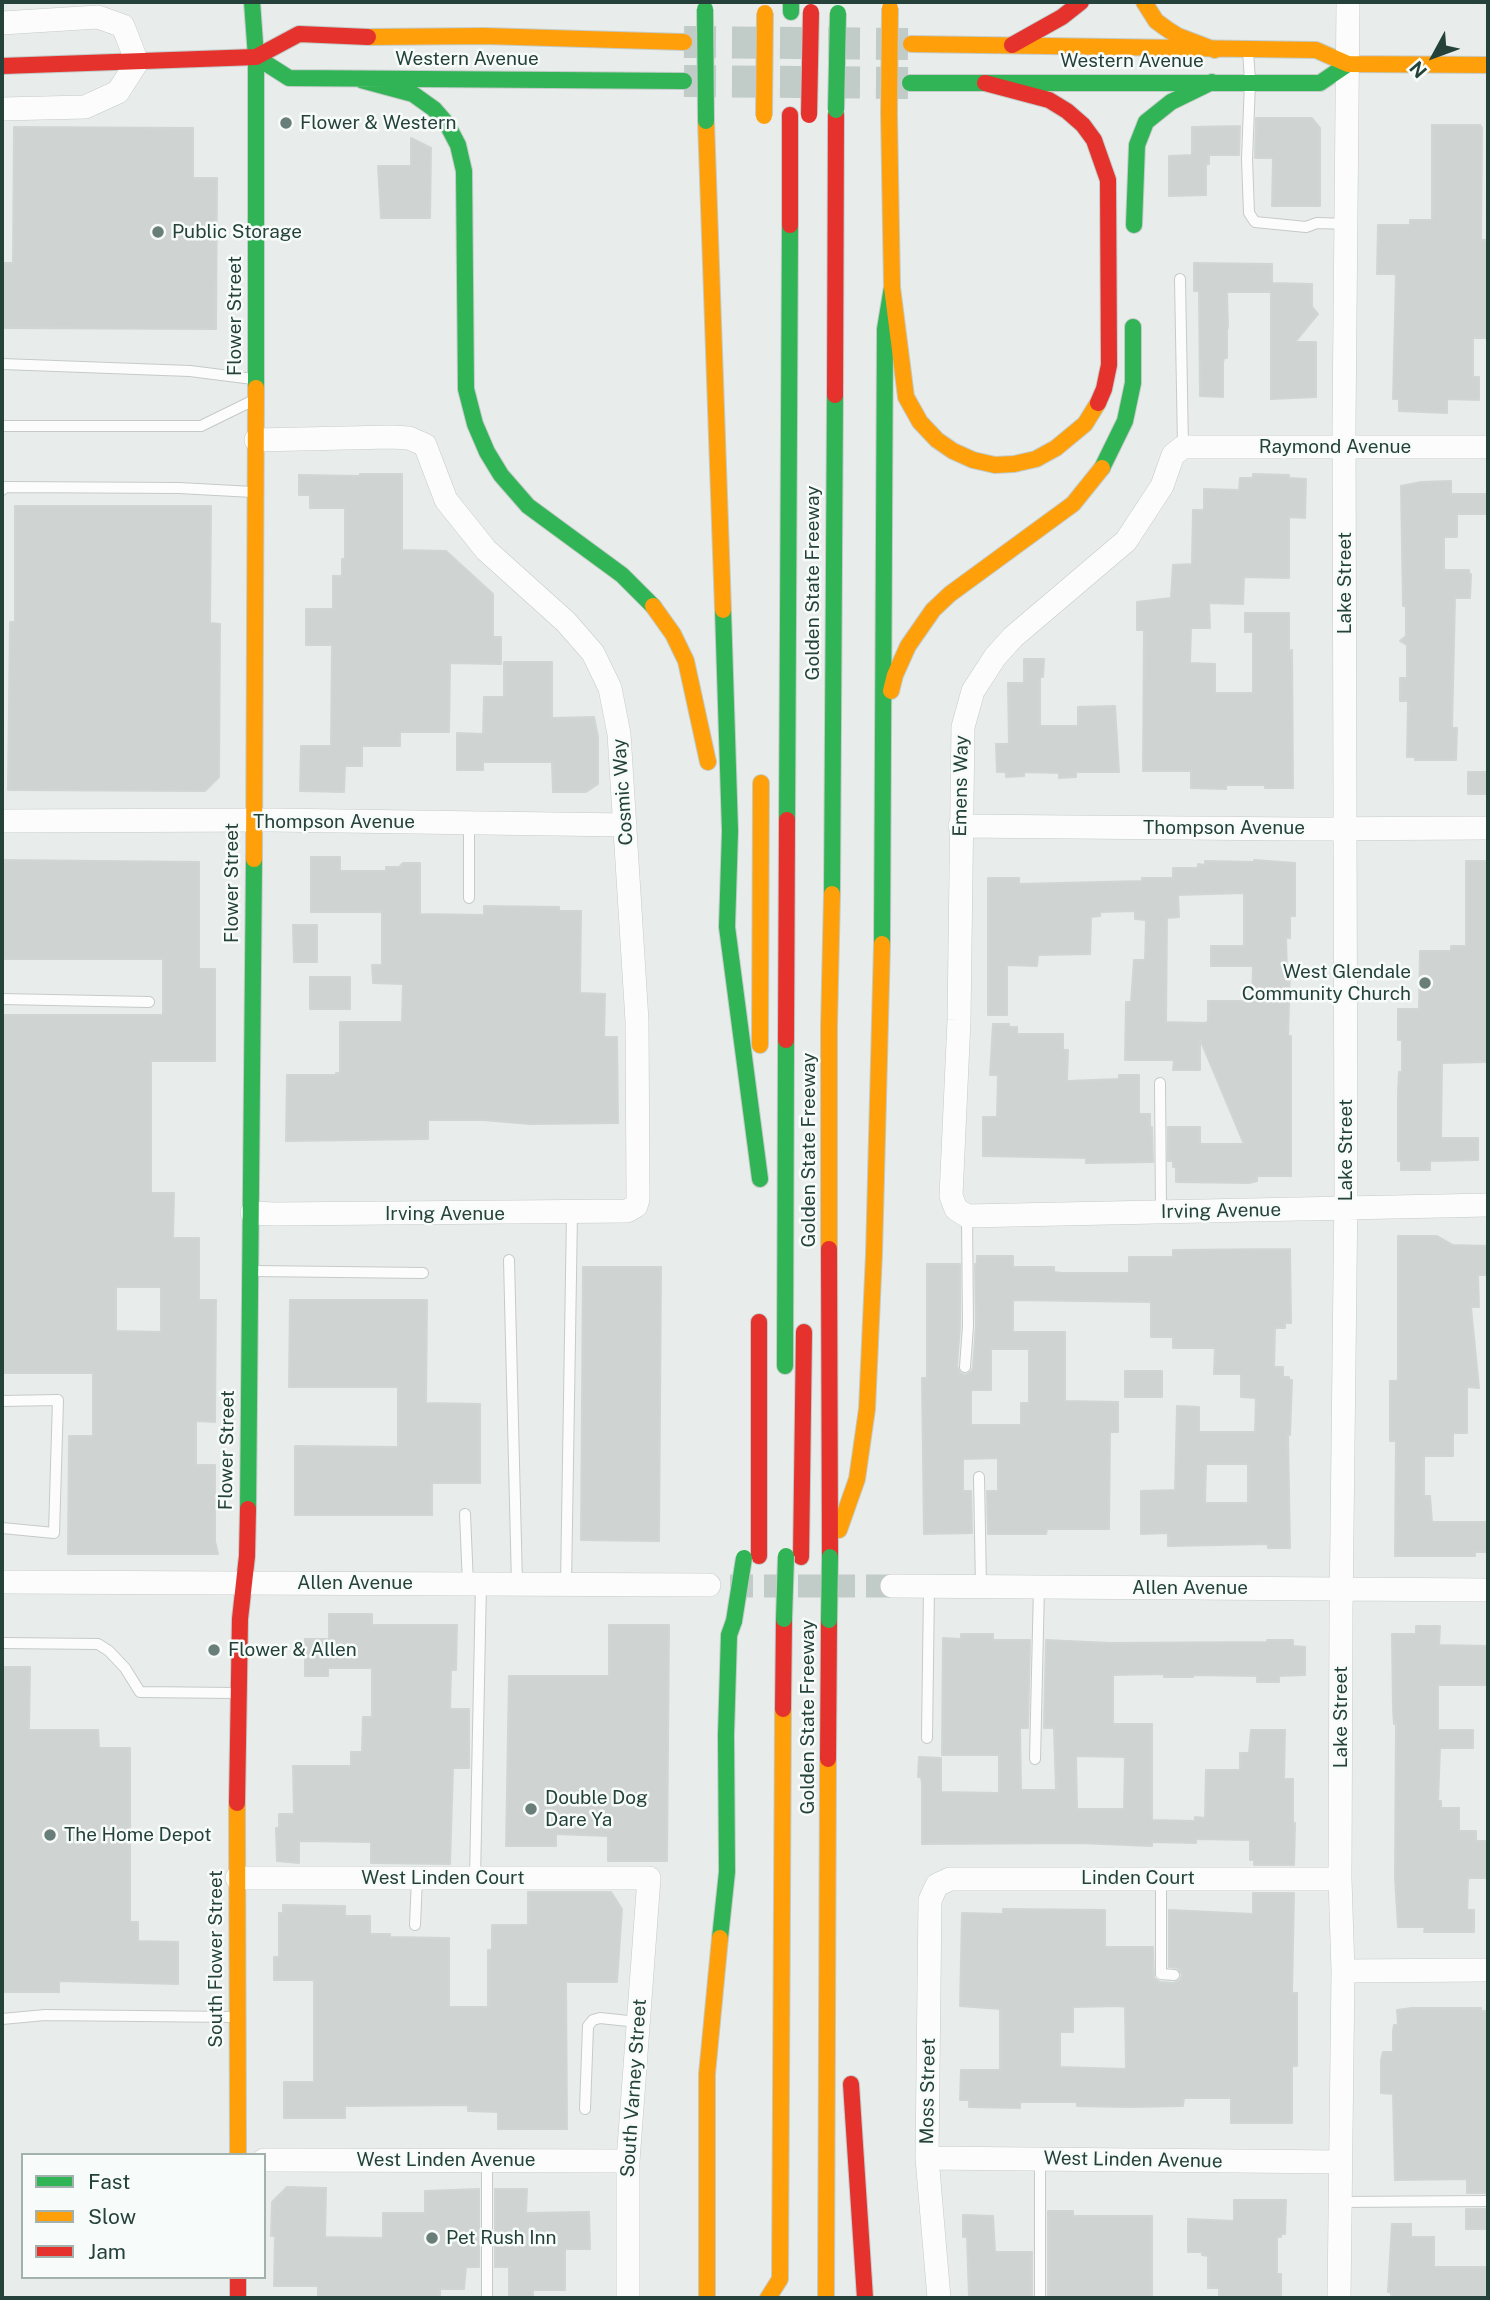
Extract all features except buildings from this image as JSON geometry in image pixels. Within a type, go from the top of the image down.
[{"type":"main road","name":"Flower Street","points":[[237,1764],[240,1619],[246,1582],[252,1213],[256,57],[252,2]]},
{"type":"main road","points":[[1012,45],[1062,17],[1081,2]]},
{"type":"main road","points":[[1144,2],[1156,20],[1167,29],[1215,50]]},
{"type":"main road","points":[[705,5],[706,121],[730,831],[727,927],[760,1185],[762,773]]},
{"type":"main road","points":[[890,5],[892,287],[906,397],[920,422],[937,440],[973,460],[995,465],[1035,459],[1056,449],[1085,424],[1095,410],[1104,389],[1109,365],[1108,180],[1104,162],[1094,140],[1083,125],[1067,111],[1049,100],[985,83]]},
{"type":"main road","points":[[764,123],[765,7]]},
{"type":"main road","points":[[809,122],[811,7]]},
{"type":"main road","name":"Golden State Freeway","points":[[826,2298],[829,2015],[829,1027],[834,778],[838,7]]},
{"type":"main road","name":"Western Avenue","points":[[2,66],[256,57],[299,34],[684,42]]},
{"type":"main road","name":"Western Avenue","points":[[911,44],[1316,50],[1348,64],[1488,65]]},
{"type":"main road","name":"Western Avenue","points":[[256,57],[289,78],[684,81]]},
{"type":"main road","name":"Western Avenue","points":[[910,83],[1320,83],[1348,64]]},
{"type":"main road","points":[[361,80],[413,94],[434,109],[447,124],[458,145],[464,172],[466,389],[475,424],[501,475],[528,506],[622,575],[643,594],[673,634],[691,680],[727,862]]},
{"type":"main road","points":[[1134,247],[1135,165],[1140,135],[1146,122],[1156,112],[1212,82]]},
{"type":"main road","points":[[785,1377],[790,109]]},
{"type":"main road","points":[[830,1557],[857,1479],[867,1409],[882,1000],[885,329],[892,287]]},
{"type":"main road","points":[[883,741],[895,676],[908,646],[933,610],[950,594],[1073,504],[1103,467],[1125,421],[1133,383],[1133,315]]},
{"type":"main road","points":[[768,2298],[780,2279],[784,1619],[793,1556],[804,1310]]},
{"type":"main road","points":[[707,2298],[707,2074],[727,1872],[726,1735],[729,1635],[754,1561],[759,1496],[759,1311]]},
{"type":"main road","points":[[786,1501],[801,1595]]},
{"type":"main road","name":"South Flower Street","points":[[237,1764],[238,2153]]},
{"type":"main road","points":[[829,2015],[842,2049]]},
{"type":"main road","points":[[851,2072],[865,2298]]},
{"type":"main road","points":[[238,2298],[239,2279]]},
{"type":"street","name":"Lake Street","points":[[1339,2298],[1343,1972],[1340,1879],[1345,1209],[1348,2]]},
{"type":"street","points":[[2,23],[98,17],[122,26],[137,62],[118,92],[85,107],[2,109]]},
{"type":"street","name":"Cosmic Way","points":[[256,439],[391,437],[409,438],[425,445],[446,500],[486,550],[566,622],[593,653],[610,688],[619,734],[638,1021],[636,1206]]},
{"type":"street","name":"Raymond Avenue","points":[[1183,447],[1488,447]]},
{"type":"street","name":"Emens Way","points":[[962,1212],[951,1196],[960,1020],[962,727],[973,691],[995,657],[1013,637],[1126,541],[1162,486],[1173,455],[1183,447]]},
{"type":"street","name":"Thompson Avenue","points":[[2,821],[625,825]]},
{"type":"street","name":"Thompson Avenue","points":[[960,826],[1488,828]]},
{"type":"street","name":"Irving Avenue","points":[[962,1212],[1161,1212],[1488,1205]]},
{"type":"street","name":"Irving Avenue","points":[[252,1213],[572,1213],[628,1211],[636,1206]]},
{"type":"street","name":"Allen Avenue","points":[[2,1582],[709,1586]]},
{"type":"street","name":"Allen Avenue","points":[[892,1587],[1488,1590]]},
{"type":"street","name":"West Linden Court","points":[[237,1878],[417,1878],[475,1869],[649,1878]]},
{"type":"street","name":"South Varney Street","points":[[628,2298],[628,2161],[649,1878]]},
{"type":"street","name":"Linden Court","points":[[937,1885],[950,1879],[1340,1879]]},
{"type":"street","name":"Moss Street","points":[[937,1885],[930,1900],[927,2158],[939,2298]]},
{"type":"street","points":[[1343,1972],[1488,1970]]},
{"type":"street","name":"West Linden Avenue","points":[[927,2158],[1340,2162]]},
{"type":"street","name":"West Linden Avenue","points":[[266,2160],[628,2161]]},
{"type":"lane","points":[[1248,50],[1249,213],[1255,222],[1306,227],[1317,223],[1347,224]]},
{"type":"lane","points":[[1180,279],[1183,447]]},
{"type":"lane","points":[[2,364],[190,371],[256,379]]},
{"type":"lane","points":[[2,426],[201,426],[256,400]]},
{"type":"lane","points":[[2,490],[6,487],[152,488],[256,492]]},
{"type":"lane","points":[[468,823],[469,898]]},
{"type":"lane","points":[[2,999],[149,1002]]},
{"type":"lane","points":[[1160,1083],[1161,1212]]},
{"type":"lane","points":[[962,1212],[968,1314],[965,1367]]},
{"type":"lane","points":[[566,1585],[572,1213]]},
{"type":"lane","points":[[509,1260],[517,1584]]},
{"type":"lane","points":[[251,1271],[423,1273]]},
{"type":"lane","points":[[2,1401],[58,1401],[54,1533],[2,1528]]},
{"type":"lane","points":[[979,1476],[981,1587]]},
{"type":"lane","points":[[465,1514],[480,1634],[475,1869]]},
{"type":"lane","points":[[927,1738],[929,1587]]},
{"type":"lane","points":[[1035,1759],[1039,1587]]},
{"type":"lane","points":[[2,1643],[98,1644],[110,1651],[125,1668],[140,1692],[239,1693]]},
{"type":"lane","points":[[1161,1877],[1161,1974],[1174,1975]]},
{"type":"lane","points":[[415,1925],[417,1878]]},
{"type":"lane","points":[[2,2019],[44,2015],[237,2017]]},
{"type":"lane","points":[[585,2109],[588,2026],[593,2020],[600,2018],[638,2022]]},
{"type":"lane","points":[[1040,2159],[1040,2298]]},
{"type":"lane","points":[[487,2160],[487,2298]]},
{"type":"lane","points":[[1340,2202],[1488,2201]]},
{"type":"tunnel","points":[[684,42],[911,44]]},
{"type":"tunnel","points":[[684,81],[910,83]]},
{"type":"tunnel","points":[[730,1586],[892,1586]]},
{"type":"traffic: fast","points":[[252,2],[256,57],[256,388]]},
{"type":"traffic: fast","points":[[791,2],[791,12]]},
{"type":"traffic: fast","points":[[705,9],[706,121]]},
{"type":"traffic: fast","points":[[836,110],[838,13]]},
{"type":"traffic: fast","points":[[256,57],[289,78],[684,81]]},
{"type":"traffic: fast","points":[[910,83],[1320,83],[1348,64]]},
{"type":"traffic: fast","points":[[361,80],[413,94],[434,109],[447,124],[458,145],[464,171],[466,389],[475,424],[487,452],[501,475],[528,506],[622,575],[653,606]]},
{"type":"traffic: fast","points":[[1134,225],[1137,145],[1146,122],[1171,102],[1212,82]]},
{"type":"traffic: fast","points":[[787,820],[790,225]]},
{"type":"traffic: fast","points":[[882,944],[885,329],[892,287]]},
{"type":"traffic: fast","points":[[1102,468],[1125,421],[1133,383],[1133,327]]},
{"type":"traffic: fast","points":[[832,894],[835,395]]},
{"type":"traffic: fast","points":[[723,610],[730,831],[727,927],[760,1179]]},
{"type":"traffic: fast","points":[[248,1509],[254,859]]},
{"type":"traffic: fast","points":[[785,1366],[786,1040]]},
{"type":"traffic: fast","points":[[784,1619],[786,1556]]},
{"type":"traffic: fast","points":[[829,1620],[830,1557]]},
{"type":"traffic: fast","points":[[734,1621],[744,1558]]},
{"type":"traffic: fast","points":[[720,1938],[727,1872],[726,1735],[729,1635],[734,1621]]},
{"type":"traffic: slow","points":[[1144,2],[1156,21],[1167,29],[1215,50]]},
{"type":"traffic: slow","points":[[889,113],[890,8]]},
{"type":"traffic: slow","points":[[764,116],[765,13]]},
{"type":"traffic: slow","points":[[368,37],[484,36],[684,42]]},
{"type":"traffic: slow","points":[[911,44],[1316,50],[1348,64],[1488,65]]},
{"type":"traffic: slow","points":[[889,113],[892,287],[906,397],[920,422],[937,440],[973,460],[995,465],[1014,464],[1036,459],[1056,448],[1085,424],[1098,403]]},
{"type":"traffic: slow","points":[[706,121],[723,610]]},
{"type":"traffic: slow","points":[[254,859],[256,388]]},
{"type":"traffic: slow","points":[[891,691],[908,646],[933,610],[950,594],[1073,504],[1102,468]]},
{"type":"traffic: slow","points":[[653,606],[673,634],[686,661],[708,762]]},
{"type":"traffic: slow","points":[[760,1045],[761,783]]},
{"type":"traffic: slow","points":[[829,1249],[832,894]]},
{"type":"traffic: slow","points":[[839,1530],[857,1479],[867,1409],[882,944]]},
{"type":"traffic: slow","points":[[768,2298],[780,2279],[783,1709]]},
{"type":"traffic: slow","points":[[826,2298],[828,1759]]},
{"type":"traffic: slow","points":[[237,1803],[238,2153]]},
{"type":"traffic: slow","points":[[707,2298],[707,2074],[720,1938]]},
{"type":"traffic: jam","points":[[1012,45],[1062,17],[1081,2]]},
{"type":"traffic: jam","points":[[809,115],[811,12]]},
{"type":"traffic: jam","points":[[2,66],[256,57],[299,34],[368,37]]},
{"type":"traffic: jam","points":[[985,83],[1049,100],[1083,125],[1094,140],[1108,180],[1109,365],[1098,403]]},
{"type":"traffic: jam","points":[[790,115],[790,225]]},
{"type":"traffic: jam","points":[[835,395],[836,115]]},
{"type":"traffic: jam","points":[[786,1040],[787,820]]},
{"type":"traffic: jam","points":[[829,1249],[830,1557]]},
{"type":"traffic: jam","points":[[759,1322],[759,1556]]},
{"type":"traffic: jam","points":[[801,1557],[804,1332]]},
{"type":"traffic: jam","points":[[237,1803],[240,1619],[247,1556],[248,1509]]},
{"type":"traffic: jam","points":[[783,1709],[784,1619]]},
{"type":"traffic: jam","points":[[828,1759],[829,1620]]},
{"type":"traffic: jam","points":[[851,2084],[865,2298]]},
{"type":"traffic: jam","points":[[238,2279],[238,2298]]},
{"type":"place","name":"Flower & Western","points":[[286,123]]},
{"type":"place","name":"Public Storage","points":[[158,232]]},
{"type":"place","name":"West Glendale Community Church","points":[[1425,983]]},
{"type":"place","name":"Flower & Allen","points":[[214,1650]]},
{"type":"place","name":"Double Dog Dare Ya","points":[[531,1809]]},
{"type":"place","name":"The Home Depot","points":[[50,1835]]},
{"type":"place","name":"Pet Rush Inn","points":[[432,2238]]}]
